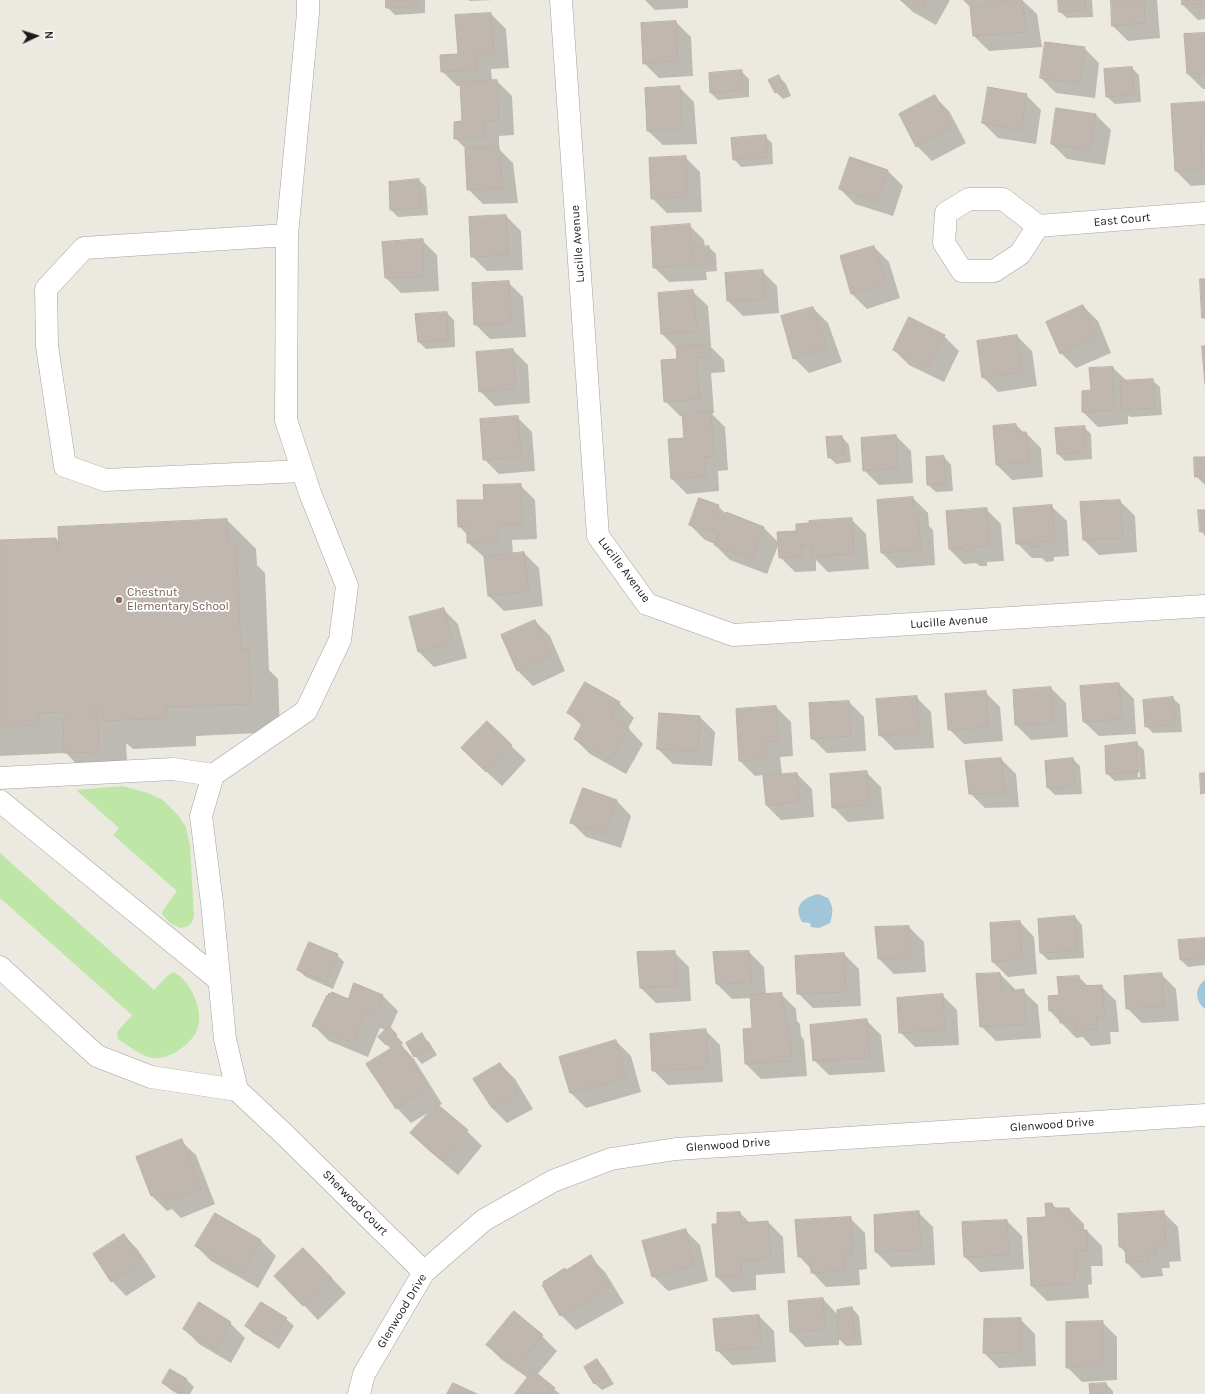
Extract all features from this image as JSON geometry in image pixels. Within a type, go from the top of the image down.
[{"type":"street","points":[[0,967],[97,1056],[151,1078],[237,1090],[224,1039],[212,903],[201,816],[214,775],[306,711],[340,640],[347,586],[310,493],[286,420],[287,235],[308,0]]},
{"type":"street","name":"Lucille Avenue","points":[[561,0],[598,536],[647,604],[733,635],[1205,606]]},
{"type":"street","name":"East Court","points":[[1038,226],[1205,213]]},
{"type":"street","points":[[287,235],[84,248],[46,289],[47,346],[66,466],[104,480],[302,471]]},
{"type":"street","points":[[0,778],[173,769],[214,775]]},
{"type":"street","points":[[0,801],[219,980]]},
{"type":"street","name":"Sherwood Court","points":[[237,1090],[285,1135],[424,1272]]},
{"type":"street","name":"Glenwood Drive","points":[[359,1394],[364,1374],[424,1272],[484,1220],[553,1181],[611,1159],[676,1149],[1205,1115]]},
{"type":"green space","points":[[123,786],[148,793],[163,800],[178,815],[186,827],[190,846],[194,916],[192,922],[187,926],[180,928],[170,923],[162,914],[177,891],[113,835],[119,828],[76,790]]},
{"type":"green space","points":[[0,853],[154,990],[173,972],[182,978],[193,994],[199,1010],[196,1032],[186,1045],[170,1055],[160,1058],[153,1058],[140,1053],[118,1039],[118,1031],[132,1015],[0,898]]},
{"type":"water","points":[[818,894],[828,898],[832,910],[830,923],[819,928],[811,927],[810,923],[802,922],[798,911],[804,900]]},
{"type":"water","points":[[1205,980],[1205,1009],[1199,1002],[1197,994],[1201,983]]},
{"type":"building","points":[[386,0],[418,0],[418,6],[386,8]]},
{"type":"building","points":[[901,0],[927,0],[921,11]]},
{"type":"building","points":[[1022,0],[1027,32],[973,36],[970,7],[986,6],[986,3]]},
{"type":"building","points":[[1058,0],[1085,0],[1086,10],[1059,12]]},
{"type":"building","points":[[1111,0],[1144,0],[1145,23],[1112,26]]},
{"type":"building","points":[[1182,0],[1205,0],[1205,4],[1182,5]]},
{"type":"building","points":[[491,13],[494,54],[477,55],[477,70],[441,72],[440,55],[458,54],[455,15]]},
{"type":"building","points":[[676,21],[678,61],[643,64],[641,23]]},
{"type":"building","points":[[1205,33],[1205,73],[1187,74],[1184,34]]},
{"type":"building","points":[[1045,42],[1085,47],[1080,84],[1040,78]]},
{"type":"building","points":[[1132,67],[1134,95],[1106,97],[1104,69]]},
{"type":"building","points":[[742,70],[742,90],[710,93],[709,73]]},
{"type":"building","points":[[779,75],[784,88],[775,93],[768,80]]},
{"type":"building","points":[[497,80],[499,120],[484,121],[485,137],[454,139],[454,122],[462,121],[460,82]]},
{"type":"building","points":[[680,86],[682,129],[647,131],[645,88]]},
{"type":"building","points":[[988,87],[1027,94],[1021,130],[982,123]]},
{"type":"building","points":[[935,95],[952,127],[916,147],[899,114]]},
{"type":"building","points":[[1205,102],[1205,142],[1201,142],[1203,169],[1175,171],[1171,104]]},
{"type":"building","points":[[1056,108],[1096,114],[1090,151],[1051,144]]},
{"type":"building","points":[[766,135],[767,157],[733,160],[731,138]]},
{"type":"building","points":[[499,147],[503,188],[467,190],[465,149]]},
{"type":"building","points":[[686,156],[687,197],[651,199],[649,158]]},
{"type":"building","points":[[850,157],[888,170],[878,202],[839,189]]},
{"type":"building","points":[[419,179],[421,208],[390,210],[389,182]]},
{"type":"building","points":[[506,215],[508,255],[471,257],[469,217]]},
{"type":"building","points":[[690,224],[692,265],[653,268],[651,227]]},
{"type":"building","points":[[423,239],[424,277],[385,278],[382,242]]},
{"type":"building","points":[[709,246],[710,264],[695,266],[693,248]]},
{"type":"building","points":[[874,246],[886,283],[851,294],[840,256]]},
{"type":"building","points":[[763,270],[765,299],[727,301],[725,273]]},
{"type":"building","points":[[1200,279],[1205,279],[1205,318],[1202,318]]},
{"type":"building","points":[[509,281],[511,323],[474,325],[472,283]]},
{"type":"building","points":[[693,290],[697,331],[661,334],[658,293]]},
{"type":"building","points":[[1083,305],[1097,338],[1060,354],[1046,322]]},
{"type":"building","points":[[813,307],[827,347],[793,359],[781,316]]},
{"type":"building","points":[[447,312],[448,340],[418,342],[415,314]]},
{"type":"building","points":[[909,317],[945,335],[929,368],[893,350]]},
{"type":"building","points":[[1017,335],[1022,372],[982,378],[977,341]]},
{"type":"building","points":[[710,344],[710,357],[696,358],[700,399],[664,402],[661,360],[677,359],[676,347]]},
{"type":"building","points":[[1202,346],[1205,346],[1205,384]]},
{"type":"building","points":[[513,349],[516,389],[479,392],[476,352]]},
{"type":"building","points":[[1113,367],[1114,410],[1082,412],[1082,391],[1091,390],[1089,368]]},
{"type":"building","points":[[1153,379],[1155,408],[1121,410],[1120,381]]},
{"type":"building","points":[[711,411],[714,456],[704,457],[705,476],[671,479],[668,439],[684,438],[682,414]]},
{"type":"building","points":[[518,416],[521,457],[483,460],[480,419]]},
{"type":"building","points":[[1016,424],[1017,432],[1026,432],[1029,462],[996,465],[993,426]]},
{"type":"building","points":[[1085,426],[1085,452],[1057,454],[1055,428]]},
{"type":"building","points":[[896,435],[898,468],[863,471],[861,438]]},
{"type":"building","points":[[842,436],[844,455],[828,458],[826,437]]},
{"type":"building","points":[[944,456],[946,484],[927,485],[926,457]]},
{"type":"building","points":[[1194,457],[1205,457],[1205,476],[1195,477]]},
{"type":"building","points":[[521,484],[522,525],[498,525],[498,542],[467,543],[467,526],[458,527],[457,500],[484,500],[483,485]]},
{"type":"building","points":[[913,497],[914,514],[918,514],[921,550],[881,553],[877,500]]},
{"type":"building","points":[[699,498],[719,505],[715,516],[723,520],[726,512],[764,527],[752,560],[714,545],[719,532],[709,528],[708,532],[689,525]]},
{"type":"building","points":[[1120,500],[1123,538],[1083,540],[1080,502]]},
{"type":"building","points":[[1052,505],[1055,541],[1039,542],[1040,547],[1030,547],[1030,543],[1016,544],[1013,508]]},
{"type":"building","points":[[987,508],[989,546],[973,547],[973,551],[964,552],[964,548],[949,549],[946,511]]},
{"type":"building","points":[[1198,510],[1205,510],[1205,531],[1200,532]]},
{"type":"building","points":[[852,518],[854,554],[812,557],[811,545],[801,545],[802,556],[779,558],[777,532],[796,531],[796,524],[809,523],[809,521]]},
{"type":"building","name":"Chestnut Elementary School","points":[[227,519],[228,543],[236,543],[241,649],[249,649],[251,704],[167,707],[168,718],[103,721],[102,710],[92,711],[92,716],[98,716],[99,752],[64,753],[63,718],[68,718],[68,712],[38,713],[39,725],[0,727],[0,540],[56,538],[57,551],[59,551],[58,527]]},
{"type":"building","points":[[524,552],[529,591],[488,596],[484,557]]},
{"type":"building","points":[[444,608],[453,643],[418,652],[409,617]]},
{"type":"building","points":[[535,620],[551,656],[517,671],[501,635]]},
{"type":"building","points":[[585,682],[620,702],[611,718],[629,728],[610,760],[574,739],[583,722],[567,713]]},
{"type":"building","points":[[1119,683],[1122,719],[1083,722],[1080,686]]},
{"type":"building","points":[[1051,687],[1053,723],[1015,725],[1013,690]]},
{"type":"building","points":[[986,691],[988,727],[948,730],[945,694]]},
{"type":"building","points":[[917,696],[919,733],[879,736],[876,699]]},
{"type":"building","points":[[1173,697],[1175,725],[1145,727],[1143,700]]},
{"type":"building","points":[[849,701],[851,736],[811,739],[809,703]]},
{"type":"building","points":[[776,706],[779,741],[766,742],[767,759],[739,761],[736,709]]},
{"type":"building","points":[[659,713],[700,716],[698,752],[657,749]]},
{"type":"building","points":[[487,721],[512,745],[486,772],[461,748]]},
{"type":"building","points":[[1137,742],[1139,772],[1106,774],[1105,746]]},
{"type":"building","points":[[1001,758],[1005,793],[969,794],[965,761]]},
{"type":"building","points":[[1073,758],[1075,787],[1047,788],[1045,761]]},
{"type":"building","points":[[867,771],[870,805],[832,808],[830,774]]},
{"type":"building","points":[[797,773],[799,802],[766,805],[763,776]]},
{"type":"building","points":[[1200,773],[1205,773],[1205,793],[1201,794]]},
{"type":"building","points":[[583,788],[617,800],[606,834],[570,823]]},
{"type":"building","points":[[1075,916],[1077,951],[1040,953],[1038,919]]},
{"type":"building","points":[[1020,921],[1022,959],[992,962],[990,923]]},
{"type":"building","points":[[909,926],[911,958],[878,959],[875,927]]},
{"type":"building","points":[[1205,938],[1205,958],[1180,960],[1178,940]]},
{"type":"building","points":[[309,942],[338,954],[326,982],[297,970]]},
{"type":"building","points":[[675,951],[677,986],[640,988],[637,952]]},
{"type":"building","points":[[749,951],[752,983],[716,984],[713,952]]},
{"type":"building","points":[[844,953],[846,992],[797,994],[795,956]]},
{"type":"building","points":[[1000,973],[1002,992],[1024,989],[1026,1024],[980,1027],[976,974]]},
{"type":"building","points":[[1162,973],[1164,1006],[1126,1009],[1124,976]]},
{"type":"building","points":[[1079,976],[1080,986],[1102,985],[1105,1017],[1096,1018],[1097,1029],[1075,1031],[1074,1022],[1060,1023],[1059,1011],[1049,1011],[1048,996],[1059,995],[1057,977]]},
{"type":"building","points":[[354,983],[383,995],[374,1017],[365,1014],[353,1043],[312,1026],[327,995],[328,996],[329,993],[331,994],[332,992],[348,999]]},
{"type":"building","points":[[782,993],[786,1024],[789,1024],[792,1061],[745,1064],[743,1029],[752,1028],[750,995]]},
{"type":"building","points":[[943,994],[945,1030],[899,1033],[897,998]]},
{"type":"building","points":[[867,1019],[870,1058],[813,1061],[810,1025]]},
{"type":"building","points":[[389,1026],[397,1035],[386,1045],[378,1037]]},
{"type":"building","points":[[706,1029],[708,1068],[652,1071],[650,1034]]},
{"type":"building","points":[[422,1033],[430,1048],[414,1057],[406,1043]]},
{"type":"building","points":[[616,1040],[627,1078],[570,1093],[559,1057]]},
{"type":"building","points":[[400,1043],[428,1088],[396,1109],[366,1064]]},
{"type":"building","points":[[500,1063],[519,1094],[492,1108],[473,1079]]},
{"type":"building","points":[[437,1104],[468,1130],[442,1161],[410,1133]]},
{"type":"building","points":[[182,1139],[201,1189],[165,1203],[161,1192],[151,1196],[136,1157]]},
{"type":"building","points":[[1052,1203],[1053,1208],[1069,1208],[1070,1218],[1074,1218],[1075,1230],[1087,1230],[1088,1251],[1076,1251],[1077,1270],[1074,1270],[1075,1283],[1031,1286],[1027,1218],[1046,1217],[1045,1204]]},
{"type":"building","points":[[919,1211],[921,1250],[875,1252],[874,1215]]},
{"type":"building","points":[[1164,1211],[1166,1247],[1155,1248],[1156,1253],[1148,1253],[1148,1261],[1126,1263],[1125,1246],[1119,1247],[1118,1214]]},
{"type":"building","points":[[740,1212],[741,1223],[768,1221],[771,1259],[741,1260],[742,1276],[716,1277],[712,1224],[717,1224],[717,1213]]},
{"type":"building","points":[[215,1213],[261,1240],[243,1273],[195,1246]]},
{"type":"building","points":[[851,1217],[852,1255],[845,1255],[845,1271],[811,1273],[810,1256],[798,1257],[795,1220]]},
{"type":"building","points":[[1007,1220],[1009,1255],[964,1257],[962,1222]]},
{"type":"building","points":[[686,1229],[694,1266],[652,1277],[642,1241]]},
{"type":"building","points":[[124,1234],[142,1262],[111,1282],[93,1254]]},
{"type":"building","points":[[303,1248],[332,1278],[303,1306],[274,1276]]},
{"type":"building","points":[[591,1255],[610,1288],[560,1316],[542,1285],[544,1284],[543,1282],[565,1268],[566,1270]]},
{"type":"building","points":[[823,1298],[825,1330],[790,1332],[788,1301]]},
{"type":"building","points":[[199,1302],[231,1322],[216,1349],[183,1329]]},
{"type":"building","points":[[261,1302],[287,1318],[271,1342],[245,1326]]},
{"type":"building","points":[[852,1307],[855,1338],[838,1339],[837,1310]]},
{"type":"building","points":[[514,1311],[543,1335],[517,1367],[486,1345]]},
{"type":"building","points":[[759,1315],[761,1347],[716,1351],[713,1319]]},
{"type":"building","points":[[1021,1318],[1021,1352],[983,1353],[984,1319]]},
{"type":"building","points":[[1103,1321],[1103,1365],[1066,1368],[1066,1322]]},
{"type":"building","points":[[597,1359],[607,1376],[594,1384],[584,1367]]},
{"type":"building","points":[[170,1369],[187,1379],[180,1393],[162,1383]]},
{"type":"building","points":[[533,1370],[555,1388],[551,1394],[515,1394]]},
{"type":"building","points":[[453,1383],[477,1394],[447,1394]]},
{"type":"building","points":[[1106,1383],[1107,1394],[1090,1394],[1089,1384]]},
{"type":"place","name":"Chestnut Elementary School","points":[[119,600]]}]
